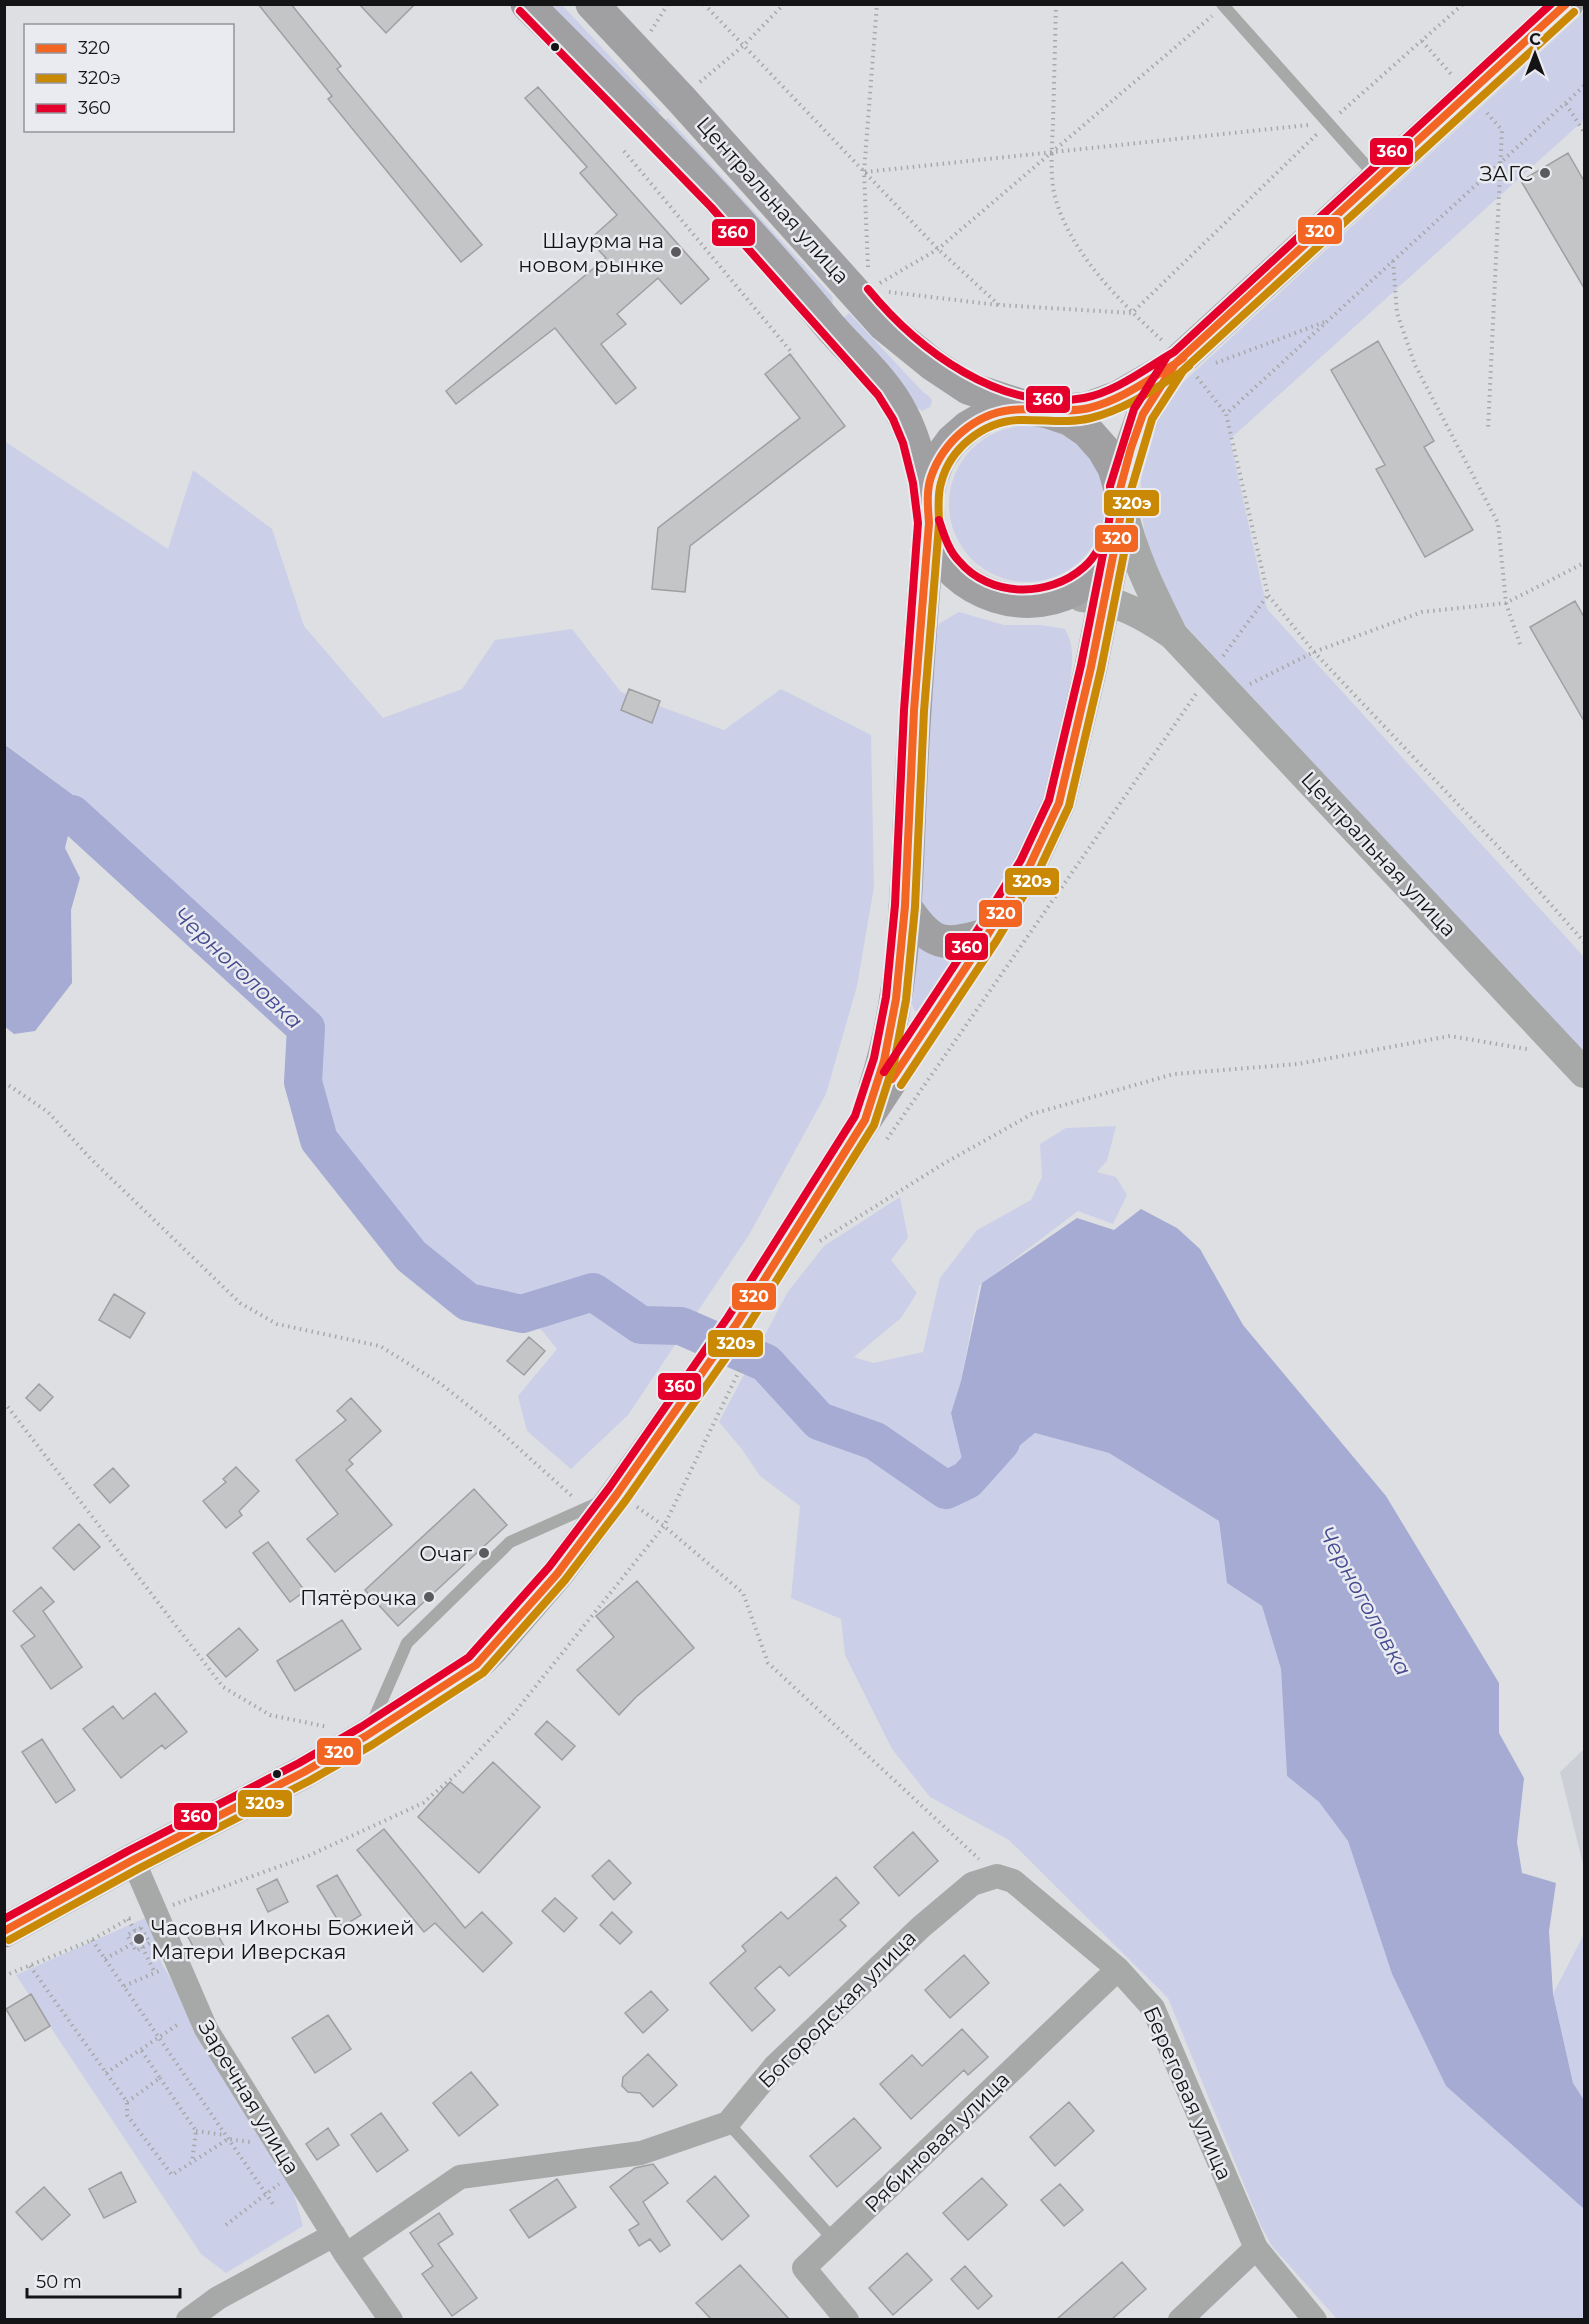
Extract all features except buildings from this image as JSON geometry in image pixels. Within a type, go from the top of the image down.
[{"type":"main road","name":"Центральная улица","points":[[527,4],[650,127],[806,296],[890,393],[902,412],[913,438],[928,512]]},
{"type":"main road","name":"Центральная улица","points":[[592,4],[681,99],[884,325],[932,364],[968,388],[1039,410]]},
{"type":"main road","points":[[865,1120],[884,1061],[896,999],[905,906],[914,710],[928,512],[931,479],[939,459],[952,441],[968,427],[987,416],[1008,410],[1088,408],[1118,397],[1178,360],[1567,4]]},
{"type":"main road","points":[[4,1931],[133,1860],[304,1772],[366,1736],[476,1665],[557,1574],[617,1494],[737,1323],[865,1120],[988,934],[1030,865],[1059,803],[1090,667],[1131,448],[1143,414],[1178,360]]},
{"type":"main road","points":[[928,512],[938,549],[953,571],[975,588],[1000,599],[1027,603],[1054,598],[1076,588],[1094,573],[1109,553],[1120,509],[1114,468],[1103,448],[1088,432],[1069,420],[1039,410]]},
{"type":"main road","points":[[905,906],[919,927],[940,940],[961,943],[988,934]]},
{"type":"street","points":[[1120,509],[1140,568],[1173,635]]},
{"type":"street","points":[[1054,598],[1103,599],[1131,609],[1173,635]]},
{"type":"street","name":"Центральная улица","points":[[1173,635],[1584,1073]]},
{"type":"street","name":"Заречная улица","points":[[133,1860],[206,2029],[346,2255],[391,2319]]},
{"type":"street","name":"Береговая улица","points":[[997,1876],[1014,1881],[1118,1969],[1154,2008],[1256,2247],[1315,2319]]},
{"type":"street","name":"Богородская улица","points":[[728,2123],[775,2066],[921,1927],[972,1884],[997,1876]]},
{"type":"street","name":"Рябиновая улица","points":[[847,2319],[804,2268],[1118,1969]]},
{"type":"street","points":[[346,2255],[460,2177],[641,2153],[728,2123]]},
{"type":"street","points":[[188,2319],[218,2298],[334,2235]]},
{"type":"street","points":[[1179,2319],[1256,2247]]},
{"type":"lane","points":[[1222,6],[1378,179]]},
{"type":"lane","points":[[366,1736],[407,1643],[510,1542],[617,1494]]},
{"type":"lane","points":[[728,2123],[834,2240]]},
{"type":"path","points":[[648,37],[668,4]]},
{"type":"path","points":[[704,4],[938,249],[999,305]]},
{"type":"path","points":[[697,85],[743,46],[784,4]]},
{"type":"path","points":[[868,278],[864,172],[877,4]]},
{"type":"path","points":[[1056,4],[1052,152],[1054,191],[1064,221],[1077,247],[1132,314],[1178,360],[1226,414],[1268,595],[1314,652],[1522,872],[1584,942]]},
{"type":"path","points":[[880,291],[999,305],[1132,314],[1328,123],[1463,4]]},
{"type":"path","points":[[878,284],[938,249],[1222,6]]},
{"type":"path","points":[[1422,41],[1502,130],[1488,430]]},
{"type":"path","points":[[1226,414],[1584,86]]},
{"type":"path","points":[[1566,104],[1584,132]]},
{"type":"path","points":[[864,172],[1328,123]]},
{"type":"path","points":[[624,151],[793,354]]},
{"type":"path","points":[[1393,261],[1397,313],[1415,365],[1498,523],[1506,603],[1520,644]]},
{"type":"path","points":[[1214,364],[1330,320]]},
{"type":"path","points":[[1229,694],[1314,652],[1422,612],[1506,603],[1584,563]]},
{"type":"path","points":[[817,1243],[943,1164],[1032,1114],[1174,1074],[1298,1064],[1450,1036],[1528,1049]]},
{"type":"path","points":[[4,1082],[48,1112],[90,1158],[240,1303],[277,1324],[380,1346],[441,1384],[543,1469],[585,1509]]},
{"type":"path","points":[[4,1402],[223,1687],[270,1715],[366,1736]]},
{"type":"path","points":[[617,1494],[664,1526],[743,1593],[768,1664],[997,1876]]},
{"type":"path","points":[[128,1919],[135,1931]]},
{"type":"path","points":[[141,1928],[150,1943],[136,1951],[127,1935],[135,1931],[141,1928]]},
{"type":"path","points":[[92,1940],[273,2204]]},
{"type":"path","points":[[105,1959],[132,1944]]},
{"type":"path","points":[[142,1947],[155,1973]]},
{"type":"path","points":[[124,1986],[177,1963]]},
{"type":"path","points":[[30,1966],[127,2102],[127,2115],[172,2175],[227,2137]]},
{"type":"path","points":[[106,2073],[198,2011]]},
{"type":"path","points":[[141,2050],[196,2130],[278,2146]]},
{"type":"path","points":[[127,2102],[160,2079]]},
{"type":"path","points":[[192,2162],[196,2130]]},
{"type":"path","points":[[226,2225],[294,2173]]},
{"type":"shaded area","points":[[541,5],[562,5],[661,111],[650,119]]},
{"type":"shaded area","points":[[1584,12],[1584,120],[1230,439],[1267,609],[1584,957],[1584,1053],[1184,624],[1154,568],[1144,529],[1141,467],[1167,397]]},
{"type":"shaded area","points":[[668,118],[832,296],[833,302],[829,307],[657,127]]},
{"type":"shaded area","points":[[849,313],[930,397],[932,401],[930,407],[922,411],[916,407],[838,323]]},
{"type":"shaded area","points":[[1027,426],[1057,432],[1082,449],[1099,474],[1105,504],[1099,534],[1082,559],[1057,576],[1027,582],[997,576],[972,559],[955,534],[949,504],[955,474],[972,449],[997,432]]},
{"type":"shaded area","points":[[4,441],[168,549],[193,470],[272,529],[304,626],[383,718],[462,689],[495,640],[572,629],[621,692],[724,730],[781,689],[871,735],[874,887],[857,986],[826,1094],[749,1235],[628,1415],[571,1469],[527,1431],[518,1396],[557,1349],[539,1327],[509,1325],[488,1300],[422,1248],[392,1212],[321,1111],[318,1015],[77,798],[5,744]]},
{"type":"shaded area","points":[[959,612],[1004,625],[1041,625],[1065,629],[1072,653],[1066,714],[1059,752],[1050,789],[1037,825],[1016,864],[976,928],[961,932],[926,920],[916,889],[930,638],[940,623]]},
{"type":"shaded area","points":[[915,939],[958,954],[918,1012],[914,1010],[911,1001]]},
{"type":"shaded area","points":[[1116,1126],[1107,1161],[1097,1172],[1116,1177],[1127,1195],[1113,1224],[1078,1211],[979,1286],[961,1381],[951,1413],[983,1490],[1002,1460],[1035,1433],[1109,1453],[1219,1521],[1227,1583],[1262,1606],[1281,1669],[1287,1776],[1319,1802],[1348,1841],[1392,1974],[1446,2086],[1584,2209],[1584,2319],[1337,2319],[1272,2246],[1261,2226],[1168,1998],[1009,1840],[930,1797],[892,1749],[845,1655],[841,1619],[791,1598],[800,1506],[760,1476],[719,1422],[787,1293],[824,1246],[900,1197],[908,1238],[891,1260],[917,1293],[901,1318],[854,1357],[873,1363],[923,1352],[940,1278],[977,1230],[1031,1200],[1042,1177],[1040,1144],[1066,1128]]},
{"type":"shaded area","points":[[1584,1749],[1584,1868],[1560,1772]]},
{"type":"shaded area","points":[[150,1916],[161,1962],[294,2194],[303,2226],[226,2273],[201,2254],[16,1975]]},
{"type":"shaded area","points":[[1583,1936],[1584,2100],[1573,2083],[1553,1994]]},
{"type":"water","points":[[4,744],[77,798],[65,848],[80,878],[71,910],[72,983],[35,1031],[14,1034],[4,1026]]},
{"type":"water","points":[[1141,1209],[1177,1228],[1200,1249],[1243,1325],[1386,1496],[1499,1683],[1499,1733],[1524,1778],[1517,1842],[1522,1873],[1556,1883],[1549,1931],[1553,1994],[1573,2083],[1584,2100],[1584,2209],[1446,2086],[1392,1974],[1348,1841],[1319,1802],[1287,1776],[1281,1669],[1262,1606],[1227,1583],[1219,1521],[1109,1453],[1035,1433],[1002,1460],[983,1490],[967,1480],[951,1413],[961,1381],[982,1283],[1077,1218],[1114,1230]]},
{"type":"waterway","name":"Черноголовка","points":[[4,811],[72,814],[306,1028],[303,1082],[319,1140],[411,1256],[468,1302],[522,1314],[593,1292],[641,1325],[681,1326],[766,1363],[819,1421],[875,1441],[946,1490],[967,1480],[1001,1442]]},
{"type":"transit line","name":"360","points":[[868,289],[911,334],[936,354],[992,386],[1022,396],[1053,400],[1084,398],[1108,391],[1174,352],[1551,4]]},
{"type":"transit line","name":"320","points":[[4,1931],[133,1860],[304,1772],[366,1736],[476,1665],[557,1574],[617,1494],[737,1323],[865,1120],[884,1061],[896,999],[905,906],[914,710],[929,523],[928,494],[929,483],[936,464],[952,441],[985,417],[1011,410],[1089,408],[1123,395],[1175,364],[1566,4]]},
{"type":"transit line","name":"360","points":[[4,1919],[128,1851],[299,1763],[361,1727],[469,1657],[549,1567],[609,1488],[728,1317],[855,1116],[874,1058],[886,997],[895,905],[904,710],[918,523],[913,483],[903,443],[893,419],[878,395],[711,207],[520,11]]},
{"type":"transit line","name":"320э","points":[[9,1940],[138,1869],[309,1781],[372,1745],[483,1673],[565,1580],[626,1500],[746,1329],[874,1125],[894,1063],[906,1000],[915,907],[924,711],[939,524],[938,503],[945,470],[952,459],[970,439],[992,426],[1018,420],[1064,421],[1091,418],[1127,405],[1181,372],[1574,12]]},
{"type":"transit line","name":"360","points":[[884,1072],[1021,860],[1049,800],[1081,665],[1108,529],[1111,505],[1110,486],[1134,409],[1166,358]]},
{"type":"transit line","name":"320","points":[[892,1079],[988,934],[1030,865],[1059,803],[1091,667],[1118,531],[1122,505],[1120,489],[1131,448],[1143,414],[1175,364],[1183,358]]},
{"type":"transit line","name":"320э","points":[[901,1085],[997,940],[1039,870],[1069,806],[1101,669],[1128,533],[1132,506],[1131,490],[1152,419],[1183,371],[1189,366]]},
{"type":"transit line","name":"360","points":[[939,520],[952,552],[972,573],[987,582],[1020,590],[1054,584],[1084,567],[1096,553],[1109,524]]},
{"type":"place","name":"ЗАГС","points":[[1545,173]]},
{"type":"place","name":"Шаурма на новом рынке","points":[[676,252]]},
{"type":"place","name":"Очаг","points":[[484,1553]]},
{"type":"place","name":"Пятёрочка","points":[[429,1597]]},
{"type":"place","name":"Часовня Иконы Божией Матери Иверская","points":[[139,1939]]}]
